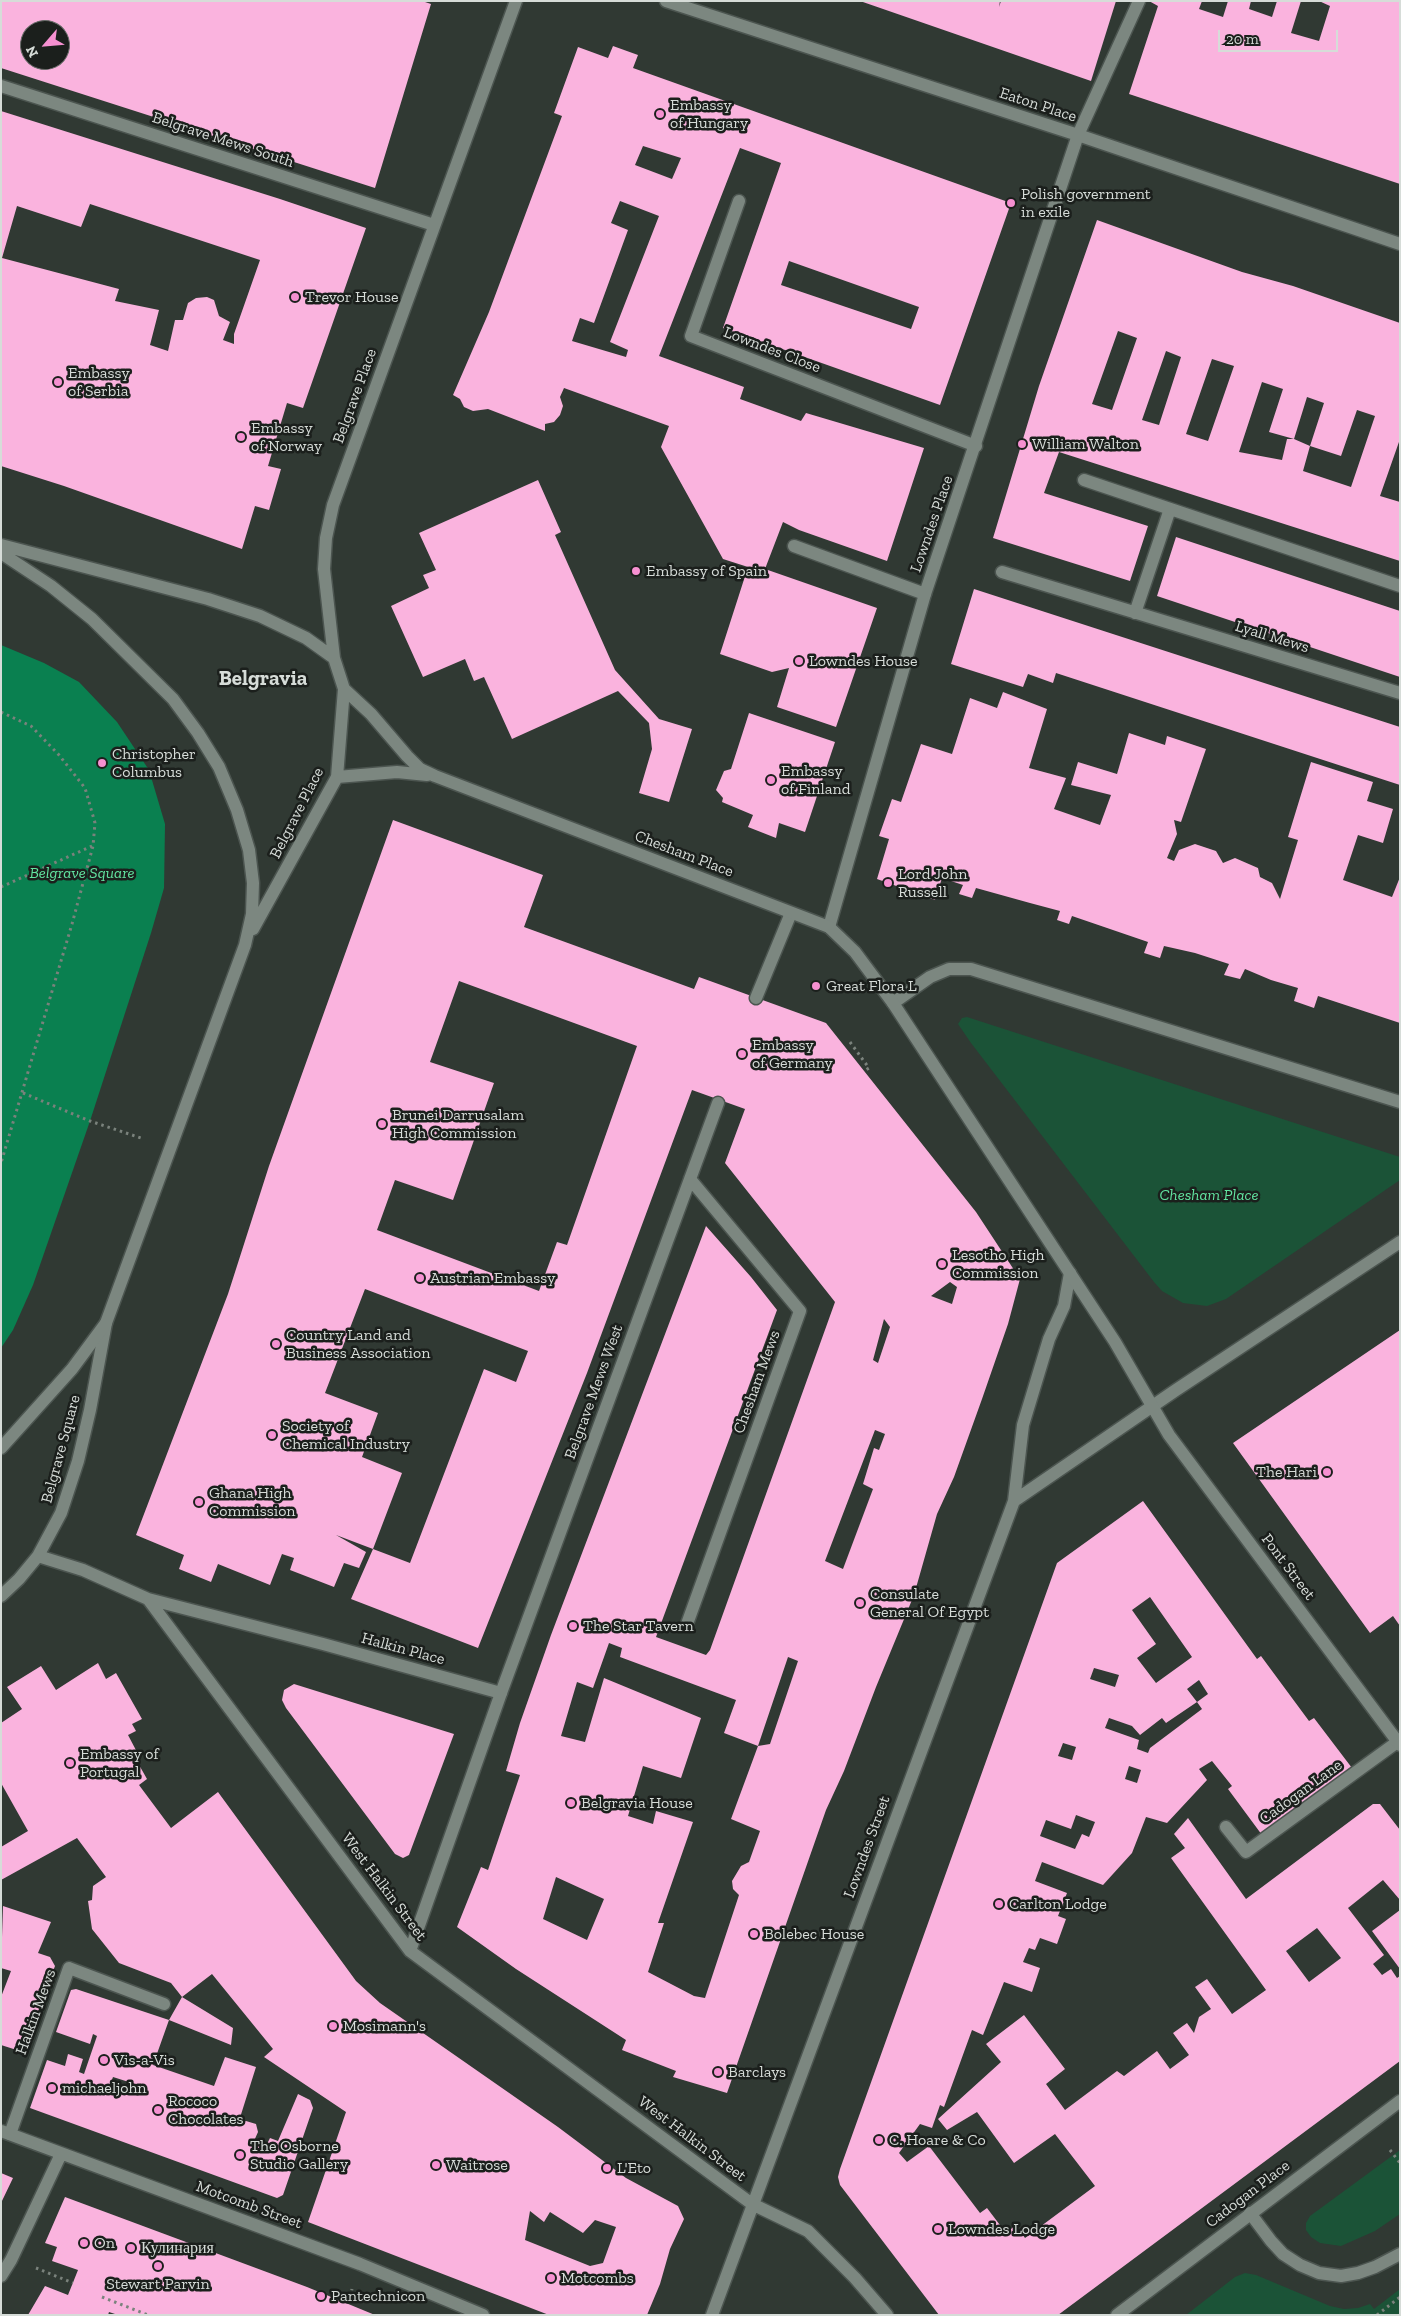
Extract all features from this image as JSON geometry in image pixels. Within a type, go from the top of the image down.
[{"type":"street","name":"Belgrave Place","points":[[245,945],[337,777],[343,723],[344,689],[334,658],[324,569],[326,538],[333,505],[516,1]]},
{"type":"street","name":"Eaton Place","points":[[666,1],[1078,135],[1400,244]]},
{"type":"street","name":"Lowndes Place","points":[[829,927],[925,594],[976,446],[1078,135],[1139,1]]},
{"type":"street","name":"Belgrave Mews South","points":[[1,86],[434,225]]},
{"type":"street","name":"Lowndes Close","points":[[739,201],[691,336],[976,446]]},
{"type":"street","points":[[1084,480],[1400,586]]},
{"type":"street","points":[[1135,613],[1170,509]]},
{"type":"street","points":[[1,545],[208,599],[260,616],[306,638],[334,658]]},
{"type":"street","points":[[794,546],[925,594]]},
{"type":"street","points":[[1,553],[51,586],[92,619],[173,699],[204,741],[219,766],[237,810],[249,850],[253,883],[252,914],[245,945]]},
{"type":"street","name":"Lyall Mews","points":[[1002,572],[1400,693]]},
{"type":"street","name":"Chesham Place","points":[[344,689],[372,714],[406,756],[420,769],[829,927],[854,952],[893,1004],[1115,1342],[1152,1406]]},
{"type":"street","name":"Chesham Place","points":[[337,777],[397,772],[435,776]]},
{"type":"street","points":[[756,998],[791,913]]},
{"type":"street","name":"Belgrave Square","points":[[1,1596],[19,1580],[38,1556],[61,1513],[78,1461],[90,1410],[106,1323],[245,945]]},
{"type":"street","points":[[893,1004],[930,977],[948,969],[971,969],[1400,1102]]},
{"type":"street","name":"Belgrave Mews West","points":[[500,1693],[718,1103]]},
{"type":"street","name":"Chesham Mews","points":[[687,1624],[800,1311],[690,1179]]},
{"type":"street","points":[[1014,1501],[1152,1406],[1400,1242]]},
{"type":"street","points":[[1014,1501],[1023,1425],[1049,1339],[1064,1306],[1070,1273]]},
{"type":"street","name":"Belgrave Square","points":[[1,1448],[72,1369],[106,1323]]},
{"type":"street","name":"Pont Street","points":[[1152,1406],[1169,1435],[1399,1742]]},
{"type":"street","name":"Lowndes Street","points":[[712,2315],[1014,1501]]},
{"type":"street","name":"Halkin Place","points":[[38,1556],[79,1569],[148,1599],[323,1644],[500,1693]]},
{"type":"street","name":"West Halkin Street","points":[[148,1599],[410,1950],[752,2204]]},
{"type":"street","points":[[410,1950],[500,1693]]},
{"type":"street","name":"Cadogan Lane","points":[[1226,1827],[1246,1852],[1399,1742]]},
{"type":"street","name":"Halkin Mews","points":[[6,2132],[69,1968],[164,2004]]},
{"type":"street","name":"Cadogan Place","points":[[1117,2315],[1400,2101]]},
{"type":"street","name":"Motcomb Street","points":[[6,2132],[360,2264],[483,2315]]},
{"type":"street","points":[[1,2276],[12,2260],[61,2154]]},
{"type":"street","points":[[752,2204],[808,2231],[855,2278],[887,2315]]},
{"type":"street","points":[[1250,2213],[1283,2254],[1300,2265],[1319,2273],[1341,2276],[1358,2273],[1376,2267],[1400,2254]]},
{"type":"path","points":[[1,712],[31,726],[85,788],[95,823],[93,846],[23,1093],[1,1163]]},
{"type":"path","points":[[1,887],[93,846]]},
{"type":"path","points":[[850,1042],[869,1068],[864,1071]]},
{"type":"path","points":[[23,1093],[90,1121],[170,1148]]},
{"type":"path","points":[[1390,2150],[1400,2163]]},
{"type":"path","points":[[12,2260],[73,2283]]},
{"type":"path","points":[[102,2297],[148,2315]]},
{"type":"path","points":[[1377,2315],[1400,2297]]},
{"type":"green space","name":"Belgrave Square","points":[[1,645],[44,663],[79,682],[117,722],[149,770],[165,824],[164,888],[151,933],[90,1121],[33,1285],[13,1330],[1,1348]]},
{"type":"green space","name":"Chesham Place","points":[[967,1017],[1400,1157],[1400,1180],[1226,1299],[1207,1306],[1183,1303],[1162,1291],[1154,1282],[971,1043],[958,1024],[962,1018]]},
{"type":"green space","points":[[1400,2150],[1400,2214],[1375,2231],[1341,2246],[1320,2243],[1311,2237],[1306,2230],[1306,2223],[1310,2216]]},
{"type":"green space","points":[[1245,2273],[1256,2275],[1330,2306],[1344,2309],[1358,2308],[1370,2304],[1374,2309],[1400,2289],[1400,2315],[1186,2315],[1235,2277]]},
{"type":"building","points":[[1,1],[422,1],[431,4],[375,188],[1,68]]},
{"type":"building","points":[[860,1],[1000,1],[999,7],[1001,1],[1116,1],[1091,81]]},
{"type":"building","points":[[1149,1],[1202,1],[1199,9],[1223,17],[1228,1],[1251,1],[1249,9],[1272,17],[1277,1],[1301,1],[1291,33],[1319,41],[1330,6],[1319,1],[1400,1],[1400,184],[1129,94],[1158,6]]},
{"type":"building","points":[[613,46],[638,55],[633,68],[1011,203],[940,405],[723,328],[781,163],[740,148],[659,356],[744,387],[740,399],[801,421],[806,413],[924,448],[887,561],[799,530],[783,522],[765,569],[877,608],[836,727],[777,707],[789,668],[772,672],[720,654],[748,567],[723,559],[661,447],[669,426],[564,388],[560,397],[563,406],[560,415],[554,422],[545,424],[545,431],[488,409],[473,411],[464,407],[460,399],[453,395],[489,312],[562,116],[554,113],[578,47],[608,58]],"holes":[[[643,146],[681,158],[672,179],[635,165]],[[620,201],[659,216],[610,342],[628,350],[626,357],[572,341],[580,318],[594,323],[628,230],[611,223]],[[789,261],[919,307],[911,329],[781,285]]]},
{"type":"building","points":[[1,111],[366,228],[303,408],[287,403],[268,466],[281,469],[269,510],[255,506],[242,549],[64,486],[1,466]],"holes":[[[90,204],[260,260],[234,334],[234,344],[223,340],[230,322],[219,316],[214,300],[207,297],[196,298],[188,303],[183,320],[175,320],[168,351],[150,345],[159,310],[115,301],[119,289],[2,258],[17,206],[81,227]]]},
{"type":"building","points":[[1097,220],[1242,272],[1293,286],[1400,323],[1400,439],[1380,496],[1400,502],[1400,561],[1059,452],[1044,493],[1148,526],[1130,581],[993,538],[1039,386]],"holes":[[[1118,331],[1137,338],[1112,410],[1092,404]],[[1166,351],[1181,357],[1159,425],[1142,420]],[[1212,359],[1234,366],[1208,441],[1186,434]],[[1262,382],[1283,389],[1269,432],[1294,439],[1287,439],[1282,460],[1239,452]],[[1307,397],[1324,403],[1310,446],[1294,439]],[[1357,410],[1375,416],[1351,487],[1303,471],[1310,446],[1341,456]]]},
{"type":"building","points":[[538,480],[561,532],[555,535],[615,670],[659,719],[692,729],[669,802],[639,793],[652,749],[649,723],[618,691],[512,739],[484,677],[474,681],[465,659],[423,677],[391,606],[429,588],[423,575],[436,570],[419,533]]},
{"type":"building","points":[[1176,537],[1400,611],[1400,677],[1157,596]]},
{"type":"building","points":[[974,589],[1400,727],[1400,785],[1056,673],[1053,683],[1028,674],[1023,687],[951,664]]},
{"type":"building","points":[[1003,692],[1047,709],[1029,768],[1066,778],[1054,809],[1100,825],[1111,795],[1071,785],[1078,762],[1117,774],[1129,733],[1165,745],[1167,736],[1206,749],[1181,822],[1174,820],[1177,834],[1167,858],[1174,861],[1179,850],[1195,844],[1216,851],[1223,863],[1235,858],[1258,868],[1260,877],[1272,883],[1280,899],[1298,840],[1288,837],[1311,762],[1373,782],[1367,801],[1393,809],[1383,843],[1358,835],[1343,880],[1392,897],[1400,877],[1400,1023],[1318,996],[1314,1008],[1294,1001],[1298,988],[1271,980],[1245,969],[1240,979],[1224,975],[1229,964],[1195,953],[1164,946],[1160,958],[1144,953],[1148,942],[1072,916],[1069,924],[1057,920],[1060,911],[976,888],[972,898],[959,894],[963,885],[942,878],[935,900],[877,879],[889,839],[879,836],[892,799],[901,802],[921,744],[952,754],[970,698],[997,708]]},
{"type":"building","name":"Embassy of Finland","points":[[749,713],[835,742],[805,832],[779,823],[776,838],[748,827],[753,815],[722,802],[723,798],[716,790],[724,771],[731,769]]},
{"type":"building","points":[[393,820],[543,875],[524,927],[694,989],[699,977],[826,1023],[976,1212],[1020,1279],[1008,1324],[982,1399],[954,1477],[937,1514],[914,1595],[844,1771],[826,1810],[727,2093],[673,2077],[676,2071],[622,2050],[626,2040],[516,1969],[457,1927],[481,1867],[488,1870],[520,1775],[506,1771],[520,1723],[551,1635],[706,1226],[777,1310],[656,1637],[706,1655],[710,1650],[835,1302],[725,1163],[745,1109],[692,1090],[587,1373],[478,1648],[351,1599],[373,1549],[336,1535],[366,1552],[359,1568],[344,1563],[334,1587],[290,1570],[294,1558],[282,1554],[270,1585],[218,1564],[211,1582],[179,1569],[184,1555],[136,1535],[228,1294],[269,1166]],"holes":[[[459,981],[637,1046],[567,1245],[557,1242],[539,1291],[377,1230],[395,1180],[453,1200],[494,1083],[430,1062]],[[950,1282],[957,1287],[952,1304],[931,1296]],[[365,1289],[528,1351],[516,1382],[484,1369],[410,1563],[373,1549],[402,1473],[362,1457],[378,1413],[325,1393]],[[884,1319],[890,1327],[878,1363],[873,1360]],[[875,1430],[885,1434],[879,1450],[874,1448],[863,1484],[873,1489],[843,1569],[825,1561]],[[609,1643],[622,1648],[620,1657],[736,1700],[724,1733],[758,1746],[731,1819],[760,1831],[749,1862],[741,1866],[732,1881],[733,1889],[739,1895],[705,1998],[694,1996],[648,1972],[664,1923],[658,1923],[693,1822],[656,1811],[653,1824],[628,1816],[643,1766],[681,1778],[701,1718],[604,1678],[585,1742],[561,1736],[577,1682],[593,1688]],[[788,1657],[798,1661],[770,1744],[758,1746]],[[556,1877],[604,1899],[587,1940],[543,1919]]]},
{"type":"building","name":"The Hari","points":[[1400,1330],[1400,1626],[1393,1616],[1370,1633],[1233,1443]]},
{"type":"building","points":[[1143,1501],[1257,1659],[1261,1656],[1309,1721],[1314,1718],[1352,1768],[1262,1835],[1228,1789],[1232,1786],[1212,1761],[1199,1769],[1207,1780],[1167,1823],[1146,1817],[1132,1853],[1103,1885],[1042,1862],[1035,1881],[1067,1893],[1058,1916],[1066,1919],[1057,1944],[1040,1938],[1035,1950],[1029,1948],[1023,1962],[1040,1968],[1032,1992],[1004,1982],[983,2035],[972,2030],[944,2107],[940,2105],[932,2128],[920,2124],[899,2153],[907,2162],[929,2146],[980,2213],[987,2208],[1006,2233],[1016,2225],[1025,2238],[1095,2186],[1055,2134],[1014,2163],[977,2112],[947,2130],[938,2119],[1001,2062],[986,2044],[1024,2015],[1065,2069],[1046,2084],[1065,2110],[1117,2071],[1124,2076],[1157,2051],[1170,2069],[1189,2055],[1173,2033],[1187,2023],[1194,2033],[1199,2017],[1211,2009],[1195,1987],[1207,1979],[1232,2014],[1266,1990],[1171,1858],[1185,1848],[1174,1834],[1188,1818],[1246,1899],[1373,1804],[1380,1804],[1400,1830],[1400,1900],[1383,1880],[1348,1908],[1384,1955],[1373,1964],[1382,1975],[1391,1969],[1397,1978],[1400,1976],[1400,2061],[1058,2315],[939,2315],[840,2185],[838,2177],[1057,1563]],"holes":[[[1150,1597],[1192,1657],[1156,1683],[1137,1658],[1156,1644],[1132,1610]],[[1094,1668],[1119,1675],[1115,1687],[1090,1679]],[[1199,1680],[1208,1694],[1197,1702],[1187,1689]],[[1197,1702],[1202,1709],[1150,1748],[1148,1753],[1137,1749],[1139,1740],[1105,1728],[1109,1718],[1132,1726],[1140,1735],[1162,1718],[1166,1723]],[[1063,1743],[1076,1747],[1072,1760],[1058,1756]],[[1129,1766],[1141,1770],[1137,1783],[1125,1779]],[[1076,1815],[1095,1822],[1089,1837],[1082,1834],[1075,1849],[1040,1836],[1046,1820],[1071,1829]],[[1317,1928],[1341,1958],[1309,1982],[1286,1951]]]},
{"type":"building","points":[[98,1663],[106,1679],[116,1673],[142,1719],[132,1724],[136,1731],[128,1735],[138,1754],[134,1756],[147,1779],[139,1785],[171,1828],[218,1792],[356,1981],[380,2003],[558,2127],[626,2178],[678,2206],[684,2219],[670,2249],[660,2284],[647,2315],[549,2315],[308,2222],[346,2112],[264,2057],[273,2049],[212,1974],[182,1997],[171,1983],[119,1963],[92,1929],[88,1901],[92,1900],[93,1886],[106,1877],[77,1838],[1,1880],[1,1847],[28,1831],[1,1783],[1,1723],[22,1709],[7,1687],[41,1666],[56,1690]],"holes":[[[530,2211],[544,2222],[550,2212],[583,2233],[595,2220],[616,2227],[603,2263],[590,2266],[525,2240]]]},
{"type":"building","points":[[294,1684],[454,1734],[409,1855],[403,1858],[395,1854],[286,1708],[282,1700],[284,1690]]},
{"type":"building","points":[[3,1906],[51,1922],[38,1953],[50,1957],[55,1966],[23,2052],[1,2045],[1,1997],[11,1971],[1,1968]]},
{"type":"building","points":[[1400,1910],[1400,1969],[1372,1931]]},
{"type":"building","points":[[76,1989],[169,2020],[153,2065],[214,2086],[225,2057],[256,2067],[238,2124],[246,2121],[256,2124],[258,2132],[254,2141],[267,2144],[270,2138],[278,2141],[298,2094],[310,2100],[313,2108],[283,2195],[277,2198],[30,2108],[47,2060],[65,2066],[68,2054],[83,2059],[79,2072],[84,2074],[97,2036],[93,2034],[90,2044],[56,2032],[71,1990]],"holes":[[[113,2077],[132,2083],[129,2091],[110,2085]]]},
{"type":"building","points":[[182,1997],[233,2028],[231,2045],[169,2020]]},
{"type":"building","points":[[1,2173],[13,2178],[1,2203]]},
{"type":"building","points":[[65,2197],[307,2287],[375,2315],[118,2315],[109,2312],[108,2315],[28,2315],[45,2286],[68,2295],[78,2270],[52,2261],[57,2247],[45,2243]]},
{"type":"place","name":"Embassy of Hungary","points":[[660,114]]},
{"type":"place","name":"Polish government in exile","points":[[1011,203]]},
{"type":"place","name":"Trevor House","points":[[295,297]]},
{"type":"place","name":"Embassy of Serbia","points":[[58,382]]},
{"type":"place","name":"Embassy of Norway","points":[[241,437]]},
{"type":"place","name":"William Walton","points":[[1022,444]]},
{"type":"place","name":"Embassy of Spain","points":[[636,571]]},
{"type":"place","name":"Lowndes House","points":[[799,661]]},
{"type":"place","name":"Christopher Columbus","points":[[102,763]]},
{"type":"place","name":"Embassy of Finland","points":[[771,780]]},
{"type":"place","name":"Lord John Russell","points":[[888,883]]},
{"type":"place","name":"Great Flora L","points":[[816,986]]},
{"type":"place","name":"Embassy of Germany","points":[[742,1054]]},
{"type":"place","name":"Brunei Darrusalam High Commission","points":[[382,1124]]},
{"type":"place","name":"Lesotho High Commission","points":[[942,1264]]},
{"type":"place","name":"Austrian Embassy","points":[[420,1278]]},
{"type":"place","name":"Country Land and Business Association","points":[[276,1344]]},
{"type":"place","name":"Society of Chemical Industry","points":[[272,1435]]},
{"type":"place","name":"The Hari","points":[[1327,1472]]},
{"type":"place","name":"Ghana High Commission","points":[[199,1502]]},
{"type":"place","name":"Consulate General Of Egypt","points":[[860,1603]]},
{"type":"place","name":"The Star Tavern","points":[[573,1626]]},
{"type":"place","name":"Embassy of Portugal","points":[[70,1763]]},
{"type":"place","name":"Belgravia House","points":[[571,1803]]},
{"type":"place","name":"Carlton Lodge","points":[[999,1904]]},
{"type":"place","name":"Bolebec House","points":[[754,1934]]},
{"type":"place","name":"Mosimann's","points":[[333,2026]]},
{"type":"place","name":"Vis-a-Vis","points":[[104,2060]]},
{"type":"place","name":"Barclays","points":[[718,2072]]},
{"type":"place","name":"michaeljohn","points":[[52,2088]]},
{"type":"place","name":"Rococo Chocolates","points":[[158,2110]]},
{"type":"place","name":"C. Hoare & Co","points":[[879,2140]]},
{"type":"place","name":"The Osborne Studio Gallery","points":[[240,2155]]},
{"type":"place","name":"Waitrose","points":[[436,2165]]},
{"type":"place","name":"L'Eto","points":[[607,2168]]},
{"type":"place","name":"Lowndes Lodge","points":[[938,2229]]},
{"type":"place","name":"On","points":[[84,2243]]},
{"type":"place","name":"Кулинария","points":[[131,2248]]},
{"type":"place","name":"Stewart Parvin","points":[[158,2266]]},
{"type":"place","name":"Motcombs","points":[[551,2278]]},
{"type":"place","name":"Pantechnicon","points":[[321,2296]]},
{"type":"district","name":"Belgravia","points":[[263,679]]}]
